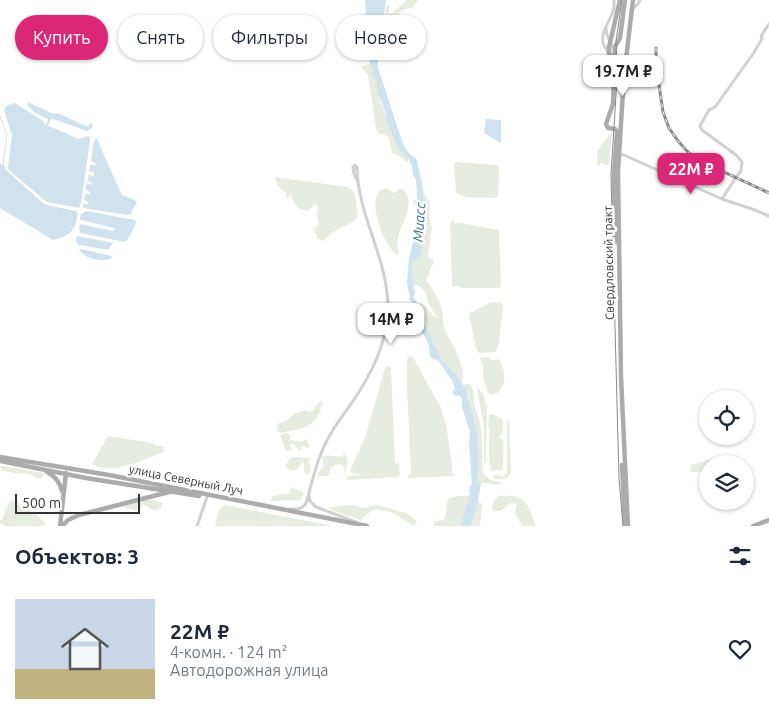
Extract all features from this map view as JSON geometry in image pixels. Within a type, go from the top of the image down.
[{"type":"main road","points":[[614,74],[609,54],[609,40],[620,0]]},
{"type":"main road","points":[[616,128],[608,128],[606,124],[612,107],[614,51],[615,45],[620,38],[625,0]]},
{"type":"main road","name":"Свердловский тракт","points":[[626,526],[618,377],[614,175],[632,0]]},
{"type":"main road","name":"Свердловский тракт","points":[[617,154],[616,128],[632,0]]},
{"type":"main road","name":"улица Северный Луч","points":[[0,457],[66,474],[131,483],[282,509],[365,526]]},
{"type":"main road","name":"улица Северный Луч","points":[[0,461],[109,475],[131,483],[352,526]]},
{"type":"main road","points":[[61,526],[66,468]]},
{"type":"main road","points":[[42,469],[58,481],[63,497]]},
{"type":"main road","points":[[61,526],[79,515],[172,491]]},
{"type":"main road","points":[[752,526],[769,520]]},
{"type":"street","points":[[606,28],[614,51],[613,55],[609,54],[603,40],[606,28],[608,21],[614,8],[614,0]]},
{"type":"street","points":[[632,9],[640,0]]},
{"type":"street","points":[[608,21],[610,25],[615,22]]},
{"type":"street","points":[[722,199],[741,171],[742,162],[736,155],[702,130],[700,126],[709,110],[715,107],[753,54],[769,24]]},
{"type":"street","points":[[603,40],[606,37],[609,40]]},
{"type":"street","points":[[617,154],[624,155],[722,199],[769,216]]},
{"type":"street","points":[[282,509],[299,509],[306,503],[318,458],[329,436],[375,366],[382,344],[388,297],[385,273],[354,174],[355,168]]},
{"type":"street","points":[[309,494],[310,501],[316,507],[365,526]]},
{"type":"street","points":[[197,526],[207,497]]},
{"type":"shaded area","points":[[407,0],[418,0],[412,8],[404,10],[399,15],[385,15],[387,5],[390,7],[388,13],[391,14]]},
{"type":"shaded area","points":[[370,64],[376,80],[380,101],[398,149],[408,158],[408,162],[392,153],[388,136],[378,133],[376,128],[368,75],[361,67]]},
{"type":"shaded area","points":[[612,131],[609,165],[600,163],[600,165],[597,165],[597,151]]},
{"type":"shaded area","points":[[417,160],[425,196],[429,201],[429,215],[432,228],[428,255],[434,261],[426,280],[439,301],[445,330],[460,360],[463,372],[462,383],[441,359],[431,336],[423,324],[417,304],[422,303],[437,318],[428,303],[425,292],[416,285],[413,288],[414,280],[411,264],[416,259],[423,210],[416,207],[413,203],[414,200],[419,200],[423,197]]},
{"type":"shaded area","points":[[456,162],[497,165],[499,168],[498,197],[470,197],[456,193],[454,164]]},
{"type":"shaded area","points":[[274,177],[348,187],[355,194],[358,216],[354,221],[333,232],[323,241],[319,239],[314,229],[319,225],[317,216],[318,206],[315,204],[308,211],[299,208],[291,194],[286,199],[286,193],[280,188]]},
{"type":"shaded area","points":[[387,188],[394,193],[402,188],[409,200],[407,213],[398,238],[399,254],[397,255],[382,232],[376,209],[376,199],[379,191]]},
{"type":"shaded area","points":[[452,221],[456,225],[460,223],[498,230],[500,288],[461,288],[452,286],[450,224]]},
{"type":"shaded area","points":[[491,302],[502,303],[503,308],[499,342],[496,352],[479,353],[476,348],[469,316],[470,313]]},
{"type":"shaded area","points":[[409,356],[413,357],[441,408],[446,425],[452,464],[451,473],[455,473],[454,476],[408,478],[408,475],[411,474],[407,386],[407,359]]},
{"type":"shaded area","points":[[489,357],[491,360],[499,359],[504,375],[503,384],[499,392],[492,395],[488,393],[480,358]]},
{"type":"shaded area","points":[[388,366],[391,368],[395,466],[396,463],[399,463],[400,474],[398,477],[346,480],[348,476],[365,475],[351,473],[350,471],[366,435],[385,368]]},
{"type":"shaded area","points":[[468,384],[473,390],[480,426],[483,473],[489,479],[501,483],[499,485],[477,482],[479,467],[477,431],[469,397],[463,385]]},
{"type":"shaded area","points":[[477,389],[483,394],[487,407],[486,463],[484,462],[484,426]]},
{"type":"shaded area","points":[[322,401],[318,416],[308,426],[280,433],[277,429],[278,423],[285,422],[300,412],[314,410],[317,404]]},
{"type":"shaded area","points":[[492,414],[503,421],[502,434],[499,437],[503,440],[503,470],[491,471],[489,438],[491,437],[489,435],[490,428],[488,427],[489,415]]},
{"type":"shaded area","points":[[507,421],[509,421],[511,473],[508,478],[496,479],[493,478],[494,475],[504,476],[507,473]]},
{"type":"shaded area","points":[[283,433],[290,435],[290,440],[301,442],[306,439],[309,448],[302,446],[300,451],[292,443],[290,444],[292,449],[290,451],[286,450],[280,436]]},
{"type":"shaded area","points":[[108,436],[147,442],[163,447],[164,452],[119,467],[100,467],[92,464]]},
{"type":"shaded area","points":[[344,453],[348,461],[345,473],[343,465],[336,464],[331,468],[328,476],[317,476],[321,468],[324,469],[322,457],[329,455],[342,457]]},
{"type":"shaded area","points":[[290,458],[311,458],[308,461],[311,468],[308,474],[305,474],[302,461],[298,469],[291,470],[285,467]]},
{"type":"shaded area","points":[[699,463],[699,472],[690,471],[691,465]]},
{"type":"shaded area","points":[[0,467],[43,473],[44,475],[42,478],[37,479],[29,474],[1,470]]},
{"type":"shaded area","points":[[291,487],[304,493],[300,500],[270,501],[272,496],[290,493]]},
{"type":"shaded area","points":[[469,496],[460,526],[434,526],[434,522],[444,520],[449,498]]},
{"type":"shaded area","points":[[499,496],[515,497],[525,502],[536,526],[522,526],[515,513],[517,504],[510,503],[501,511],[493,511],[493,502]]},
{"type":"shaded area","points":[[12,500],[36,514],[45,523],[44,526],[5,526],[0,523],[7,506]]},
{"type":"shaded area","points":[[146,500],[163,503],[156,510],[142,504],[140,511],[123,506]]},
{"type":"shaded area","points":[[478,502],[482,504],[480,526],[470,526],[476,505]]},
{"type":"shaded area","points":[[224,505],[334,526],[215,526],[219,510]]},
{"type":"shaded area","points":[[352,505],[364,508],[376,505],[385,507],[408,514],[417,521],[414,526],[391,512],[374,509],[360,520],[329,509],[331,507]]},
{"type":"water","name":"Миасс","points":[[365,0],[386,0],[385,15],[364,15],[366,13]]},
{"type":"water","name":"Миасс","points":[[369,60],[378,60],[378,68],[402,141],[408,152],[417,160],[422,184],[424,210],[421,252],[419,258],[411,264],[413,268],[414,298],[423,324],[431,336],[441,359],[456,374],[466,390],[477,431],[479,467],[477,482],[481,482],[478,502],[470,526],[460,526],[472,484],[470,432],[462,407],[462,399],[459,395],[455,396],[452,393],[455,390],[453,382],[438,360],[430,356],[429,346],[420,331],[412,302],[409,300],[410,295],[407,283],[409,257],[419,220],[416,180],[413,175],[412,166],[408,158],[398,149],[386,119]]},
{"type":"water","points":[[28,102],[86,126],[91,123],[93,125],[87,131],[53,119],[50,120],[48,126],[78,139],[89,136],[90,140],[79,208],[47,202],[8,168],[12,135],[4,110],[6,106],[15,103],[43,121],[46,125],[48,119],[35,113],[27,105]]},
{"type":"water","points":[[486,119],[501,120],[501,143],[484,133]]},
{"type":"water","points":[[96,138],[122,195],[137,202],[130,215],[83,208],[83,204],[88,204],[84,200],[85,194],[90,194],[85,189],[87,183],[92,185],[88,180],[88,175],[94,176],[94,173],[89,171],[90,165],[96,165],[91,161]]},
{"type":"water","points":[[0,164],[4,165],[6,170],[43,203],[76,211],[78,214],[77,220],[71,232],[64,237],[53,240],[0,208]]},
{"type":"water","points":[[86,211],[135,220],[136,223],[125,242],[80,233],[79,226],[81,224],[115,230],[114,228],[81,220],[81,214]]},
{"type":"water","points":[[77,236],[113,243],[108,250],[79,245],[76,241]]},
{"type":"water","points":[[79,250],[112,256],[111,259],[98,260],[85,256]]},
{"type":"waterway","points":[[0,116],[7,135],[3,165]]},
{"type":"tram line","points":[[622,0],[616,41],[617,79],[611,176],[619,478],[623,526]]},
{"type":"railway","points":[[656,48],[656,64],[663,112],[669,128],[678,141],[696,159],[769,193]]}]
